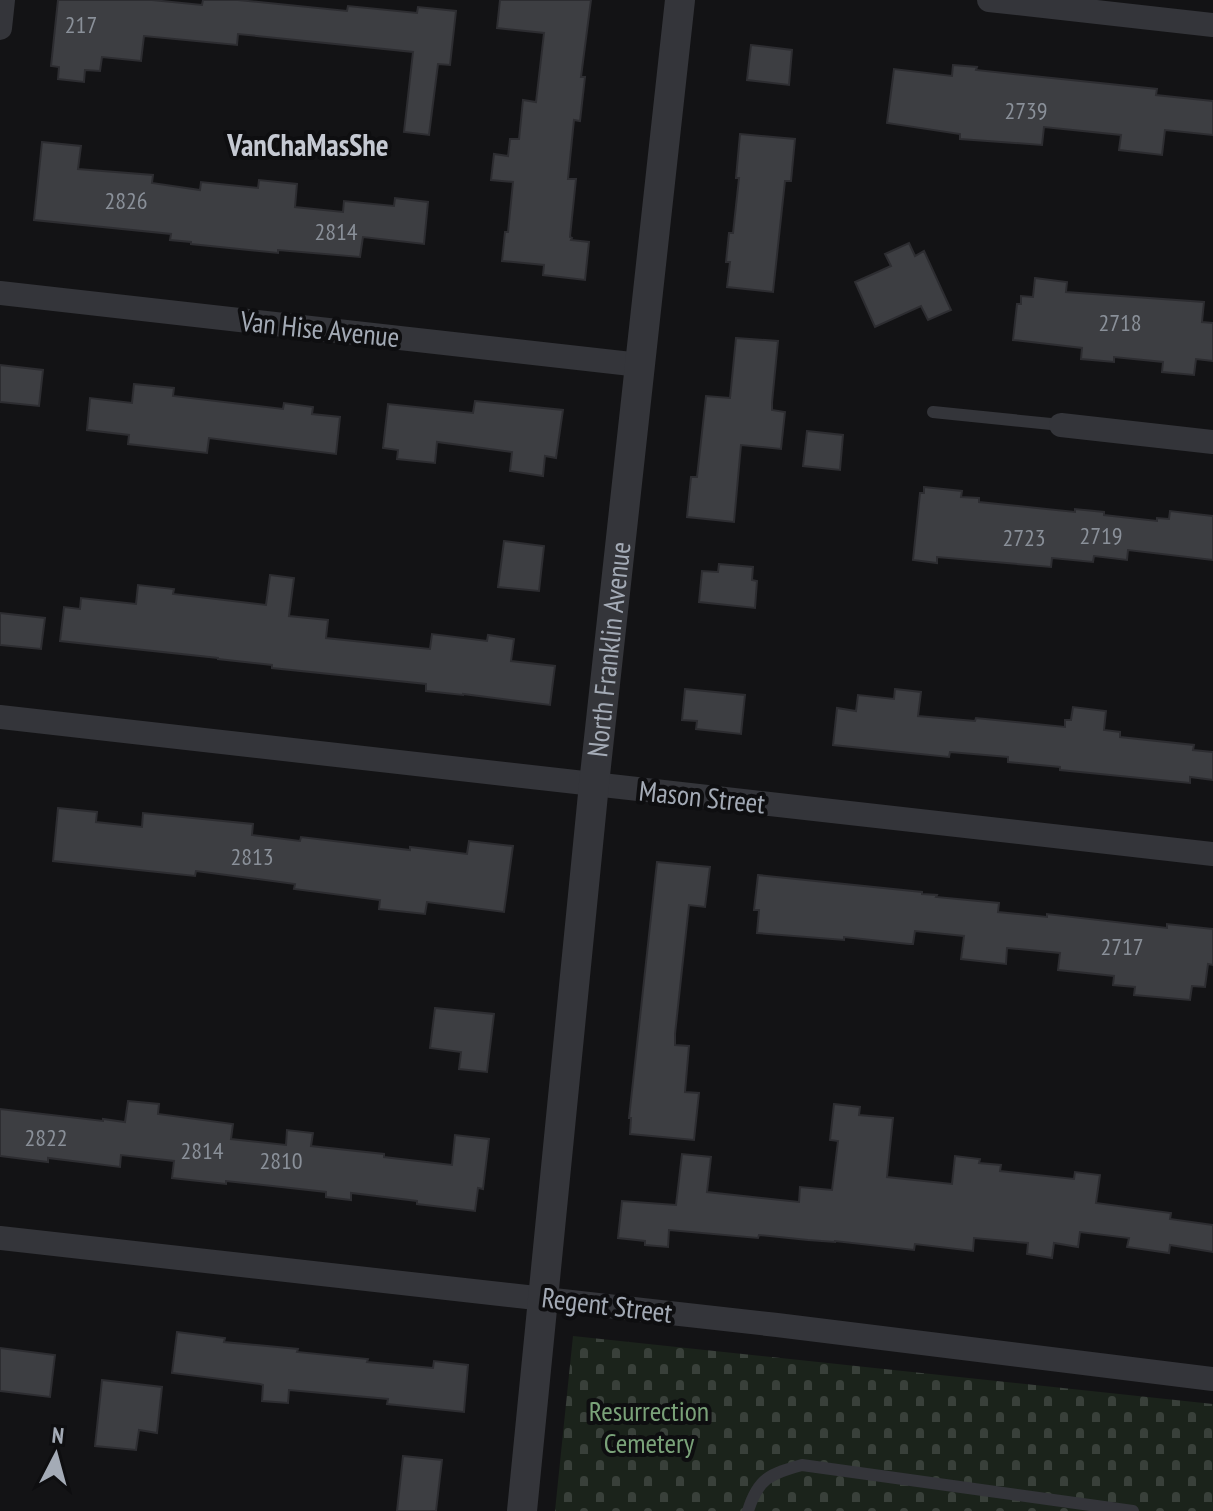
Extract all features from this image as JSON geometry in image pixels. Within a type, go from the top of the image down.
[{"type":"street","points":[[0,28],[3,0]]},
{"type":"street","name":"North Franklin Avenue","points":[[522,1511],[594,784],[680,0]]},
{"type":"street","points":[[989,0],[1213,25]]},
{"type":"street","name":"Van Hise Avenue","points":[[0,293],[640,365]]},
{"type":"street","points":[[1061,425],[1213,442]]},
{"type":"street","name":"Mason Street","points":[[0,717],[1213,854]]},
{"type":"street","name":"Regent Street","points":[[0,1238],[544,1298],[1213,1379]]},
{"type":"lane","points":[[933,412],[1061,425]]},
{"type":"lane","points":[[748,1511],[756,1489],[774,1473],[802,1465],[1133,1511]]},
{"type":"green space","name":"Resurrection Cemetery","points":[[573,1336],[1213,1404],[1213,1511],[555,1511]]},
{"type":"building","points":[[58,0],[152,0],[202,5],[203,0],[238,0],[347,11],[348,6],[417,13],[418,7],[456,11],[450,65],[438,64],[429,135],[404,132],[413,52],[238,34],[237,45],[144,36],[141,61],[102,57],[100,71],[85,70],[84,82],[58,79],[59,67],[51,66]]},
{"type":"building","points":[[500,0],[591,0],[581,77],[585,77],[580,121],[574,120],[568,179],[576,179],[571,240],[589,242],[585,280],[543,275],[544,265],[502,261],[513,182],[491,180],[494,154],[508,156],[510,139],[519,139],[523,100],[536,102],[544,33],[497,28]]},
{"type":"building","points":[[751,45],[792,50],[789,85],[747,80]]},
{"type":"building","points":[[953,65],[1157,89],[1156,95],[1213,101],[1213,135],[1165,130],[1162,155],[1119,150],[1121,135],[1044,127],[1042,145],[960,139],[960,134],[887,123],[894,69],[952,76]]},
{"type":"building","points":[[740,134],[795,139],[791,181],[785,181],[773,292],[727,287],[730,262],[726,262],[729,233],[733,233]]},
{"type":"building","points":[[42,142],[81,146],[78,169],[153,175],[152,183],[200,190],[201,182],[258,188],[259,180],[297,184],[295,207],[343,212],[344,201],[394,206],[395,198],[428,202],[424,244],[363,237],[360,257],[278,250],[278,253],[191,244],[170,240],[171,234],[34,220]]},
{"type":"building","points":[[909,243],[915,256],[924,251],[951,310],[928,320],[921,306],[875,327],[855,282],[891,266],[885,254]]},
{"type":"building","points":[[1035,278],[1067,282],[1066,292],[1204,302],[1202,322],[1213,323],[1213,361],[1196,359],[1194,375],[1162,372],[1163,362],[1114,357],[1114,362],[1081,359],[1082,348],[1013,340],[1017,304],[1021,304],[1021,296],[1033,297]]},
{"type":"building","points":[[736,338],[778,341],[772,410],[785,412],[781,449],[741,445],[734,522],[687,517],[691,477],[697,477],[706,396],[730,398]]},
{"type":"building","points":[[0,365],[43,370],[39,406],[0,402]]},
{"type":"building","points":[[134,384],[174,388],[173,396],[283,409],[284,403],[313,407],[312,414],[340,417],[336,454],[209,438],[207,453],[128,444],[129,435],[87,430],[90,398],[132,403]]},
{"type":"building","points":[[475,401],[563,410],[556,458],[545,456],[543,476],[510,471],[512,452],[437,442],[435,463],[397,459],[398,450],[383,448],[388,404],[473,413]]},
{"type":"building","points":[[807,431],[843,435],[840,470],[803,466]]},
{"type":"building","points":[[924,487],[962,491],[961,497],[979,498],[979,502],[1104,512],[1104,515],[1157,521],[1157,518],[1169,519],[1170,511],[1213,516],[1213,560],[1128,550],[1127,560],[1094,556],[1093,562],[1052,558],[1051,567],[937,557],[937,563],[913,560],[920,493],[924,493]]},
{"type":"building","points":[[504,541],[544,546],[539,591],[498,587]]},
{"type":"building","points":[[719,564],[753,567],[752,580],[757,581],[755,608],[699,602],[702,571],[718,572]]},
{"type":"building","points":[[270,575],[294,578],[289,616],[328,620],[326,638],[430,649],[432,634],[487,641],[488,635],[514,639],[511,661],[555,666],[550,705],[426,691],[426,684],[60,641],[64,607],[80,609],[81,598],[136,604],[138,585],[174,589],[173,594],[266,605]]},
{"type":"building","points":[[0,613],[45,618],[41,649],[0,645]]},
{"type":"building","points":[[685,689],[745,695],[741,734],[696,729],[697,721],[682,720]]},
{"type":"building","points":[[895,689],[921,692],[918,716],[1065,727],[1065,720],[1071,720],[1073,707],[1106,711],[1104,730],[1120,732],[1120,737],[1194,745],[1193,750],[1213,752],[1213,780],[1190,777],[1190,783],[1060,770],[1060,767],[1008,762],[1008,757],[950,752],[949,757],[833,745],[837,708],[856,711],[858,695],[894,699]]},
{"type":"building","points":[[58,808],[97,812],[96,822],[142,827],[143,813],[253,824],[252,835],[300,841],[301,837],[467,854],[469,841],[513,846],[504,912],[427,902],[425,914],[379,909],[380,900],[294,889],[295,884],[196,871],[195,876],[53,861]]},
{"type":"building","points":[[657,862],[710,867],[705,907],[689,905],[675,1034],[675,1045],[689,1046],[685,1092],[699,1093],[694,1140],[630,1134],[629,1118]]},
{"type":"building","points":[[758,875],[999,903],[998,912],[1047,917],[1047,914],[1167,928],[1167,924],[1213,929],[1213,965],[1208,964],[1205,987],[1192,986],[1190,1000],[1134,995],[1135,987],[1113,985],[1114,976],[1058,970],[1060,953],[1007,948],[1006,964],[961,959],[964,936],[915,931],[913,944],[909,944],[757,933],[759,910],[754,910]]},
{"type":"building","points":[[435,1008],[494,1014],[487,1072],[459,1069],[461,1052],[430,1048]]},
{"type":"building","points":[[128,1101],[159,1104],[158,1114],[233,1124],[231,1139],[286,1145],[287,1130],[313,1133],[311,1146],[452,1165],[455,1135],[489,1139],[483,1189],[478,1188],[475,1211],[351,1193],[351,1200],[326,1197],[326,1192],[172,1178],[174,1161],[121,1155],[120,1167],[0,1156],[0,1109],[125,1122]]},
{"type":"building","points":[[834,1104],[860,1107],[859,1115],[893,1118],[887,1177],[952,1184],[955,1156],[1001,1165],[1000,1171],[1074,1179],[1075,1172],[1100,1175],[1096,1203],[1171,1213],[1170,1219],[1213,1225],[1213,1252],[1170,1245],[1169,1253],[1127,1247],[1129,1238],[1080,1232],[1078,1247],[1054,1243],[1052,1258],[1027,1254],[1028,1243],[974,1238],[973,1251],[915,1244],[914,1250],[835,1241],[669,1230],[668,1247],[618,1238],[622,1201],[676,1205],[682,1154],[711,1157],[707,1192],[799,1202],[800,1187],[832,1190],[838,1141],[830,1140]]},
{"type":"building","points":[[177,1332],[225,1338],[224,1342],[368,1359],[367,1362],[433,1368],[434,1361],[468,1365],[464,1412],[387,1404],[388,1399],[289,1390],[288,1403],[262,1401],[263,1385],[260,1384],[172,1373]]},
{"type":"building","points":[[0,1348],[55,1355],[50,1397],[0,1391]]},
{"type":"building","points":[[102,1380],[162,1387],[157,1433],[139,1430],[136,1450],[95,1446]]},
{"type":"building","points":[[403,1456],[442,1460],[436,1511],[397,1511]]},
{"type":"district","name":"VanChaMasShe","points":[[308,146]]}]
